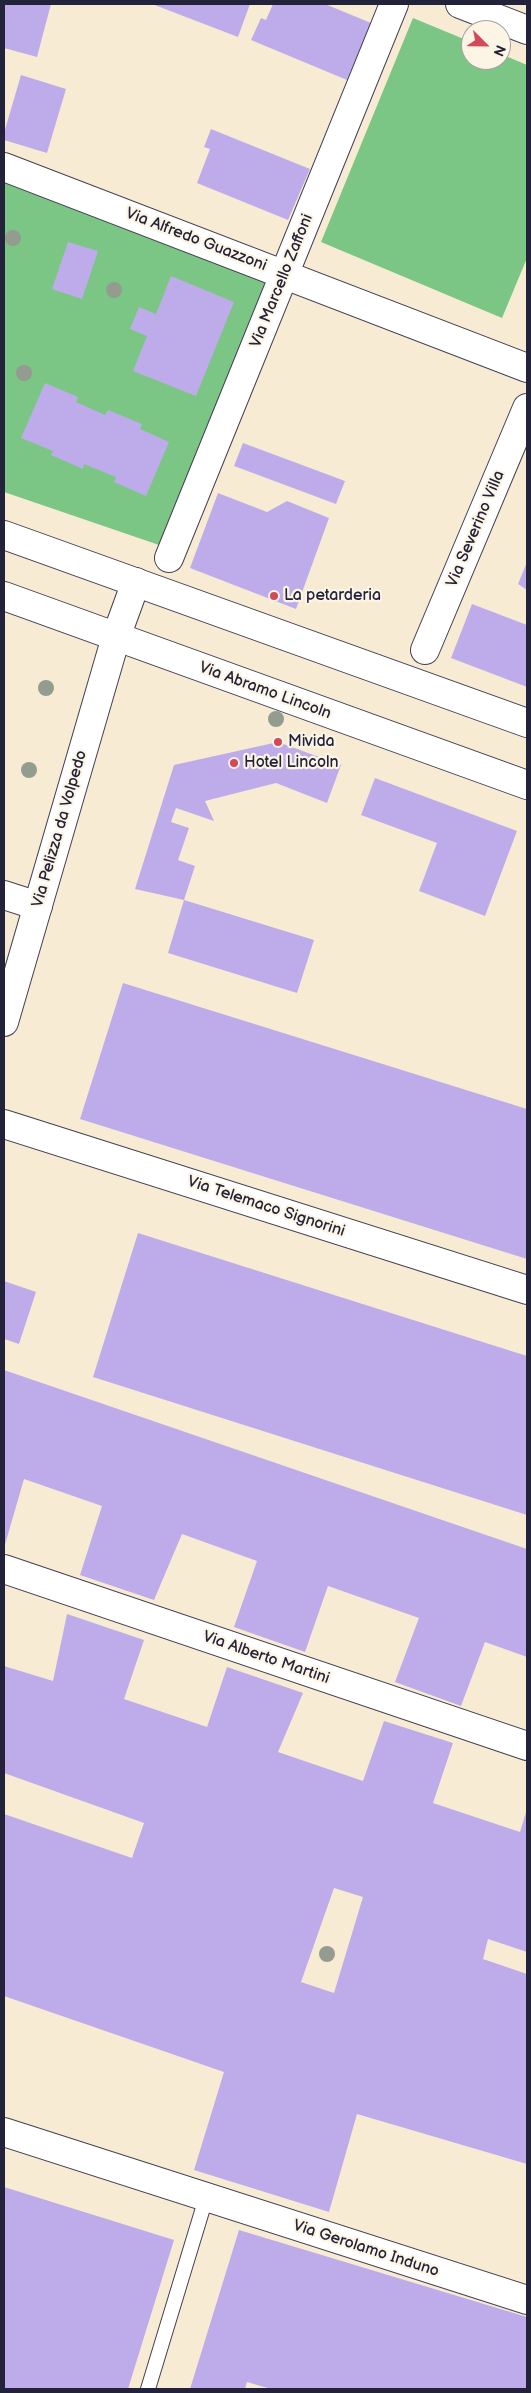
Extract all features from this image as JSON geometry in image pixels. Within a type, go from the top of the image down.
[{"type":"street","name":"Via Marcello Zaffoni","points":[[169,558],[394,4]]},
{"type":"street","points":[[460,4],[527,30]]},
{"type":"street","name":"Via Alfredo Guazzoni","points":[[4,167],[527,368]]},
{"type":"street","name":"Via Severino Villa","points":[[425,650],[527,408]]},
{"type":"street","points":[[4,535],[527,723]]},
{"type":"street","name":"Via Pelizza da Volpedo","points":[[4,1022],[116,637],[136,582]]},
{"type":"street","name":"Via Abramo Lincoln","points":[[4,596],[527,785]]},
{"type":"street","points":[[4,895],[38,906]]},
{"type":"street","name":"Via Telemaco Signorini","points":[[4,1124],[527,1290]]},
{"type":"street","name":"Via Alberto Martini","points":[[4,1569],[527,1746]]},
{"type":"street","name":"Via Gerolamo Induno","points":[[4,2132],[527,2300]]},
{"type":"lane","points":[[148,2389],[206,2198]]},
{"type":"green space","points":[[413,18],[461,38],[461,70],[511,70],[511,58],[527,65],[527,258],[502,318],[321,242]]},
{"type":"green space","points":[[4,179],[272,280],[162,546],[4,492]]},
{"type":"building","points":[[4,4],[51,4],[37,57],[4,48]]},
{"type":"building","points":[[152,4],[250,4],[238,37]]},
{"type":"building","points":[[273,4],[325,4],[371,23],[347,80],[251,40],[261,18],[266,20]]},
{"type":"building","points":[[21,75],[66,89],[47,153],[4,140],[4,133]]},
{"type":"building","points":[[211,129],[310,169],[288,220],[197,183],[210,149],[204,147]]},
{"type":"building","points":[[68,242],[98,251],[82,299],[52,289]]},
{"type":"building","points":[[171,276],[234,302],[196,396],[133,371],[147,336],[130,329],[139,307],[156,314]]},
{"type":"building","points":[[45,383],[78,397],[76,402],[105,415],[108,410],[142,424],[140,429],[169,442],[146,496],[114,482],[116,477],[84,464],[83,469],[51,455],[53,451],[21,438]]},
{"type":"building","points":[[243,443],[345,481],[336,504],[234,466]]},
{"type":"building","points":[[218,493],[267,512],[287,501],[329,518],[296,609],[190,568]]},
{"type":"building","points":[[527,562],[527,590],[518,584]]},
{"type":"building","points":[[472,604],[527,625],[527,687],[451,658]]},
{"type":"building","points":[[278,742],[341,765],[327,803],[276,783],[205,801],[214,821],[176,808],[171,822],[189,828],[178,860],[195,866],[184,900],[135,889],[174,765]]},
{"type":"building","points":[[375,778],[517,831],[485,916],[419,891],[437,843],[361,815]]},
{"type":"building","points":[[184,900],[314,940],[297,993],[168,953]]},
{"type":"building","points":[[123,983],[527,1109],[527,1259],[80,1119]]},
{"type":"building","points":[[138,1233],[527,1356],[527,1515],[93,1377]]},
{"type":"building","points":[[4,1281],[36,1292],[19,1344],[4,1339]]},
{"type":"building","points":[[4,1370],[527,1549],[527,1657],[485,1642],[461,1706],[395,1682],[419,1618],[328,1586],[305,1652],[234,1627],[257,1561],[182,1534],[154,1600],[80,1575],[102,1506],[24,1479],[4,1548]]},
{"type":"building","points":[[67,1614],[144,1640],[124,1699],[207,1727],[227,1667],[303,1693],[278,1752],[363,1781],[384,1721],[453,1743],[433,1803],[520,1832],[527,1809],[527,1952],[488,1939],[483,1959],[527,1974],[527,2164],[357,2114],[329,2212],[194,2170],[224,2072],[4,1996],[4,1814],[132,1858],[144,1823],[4,1773],[4,1666],[53,1681]],"holes":[[[334,1888],[363,1897],[334,1993],[301,1982]]]},
{"type":"building","points":[[4,2187],[174,2240],[128,2389],[4,2389]]},
{"type":"building","points":[[239,2230],[527,2317],[527,2389],[271,2389],[247,2382],[245,2389],[190,2389]]},
{"type":"place","name":"La petarderia","points":[[274,596]]},
{"type":"place","name":"Mivida","points":[[278,742]]},
{"type":"place","name":"Hotel Lincoln","points":[[234,763]]}]
